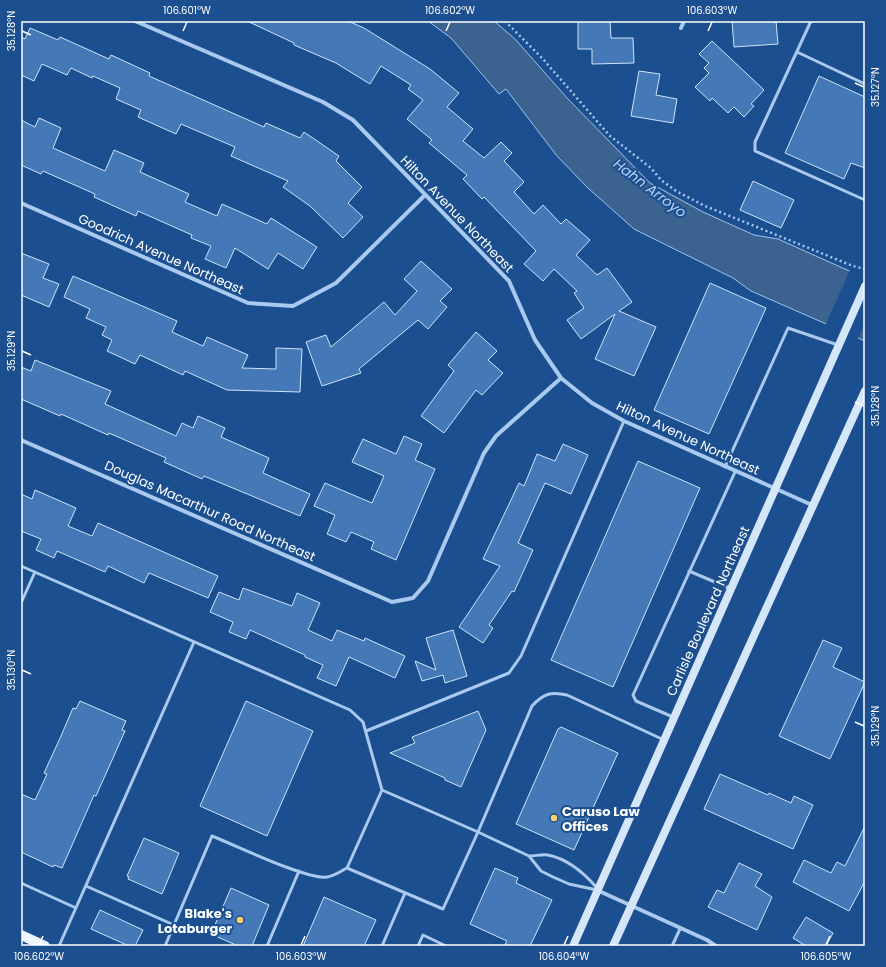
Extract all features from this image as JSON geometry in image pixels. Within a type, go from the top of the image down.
[{"type":"main road","name":"Carlisle Boulevard Northeast","points":[[573,946],[599,891],[865,286]]},
{"type":"main road","points":[[613,946],[865,391]]},
{"type":"main road","points":[[21,935],[45,946]]},
{"type":"street","name":"Hilton Avenue Northeast","points":[[135,21],[323,102],[353,120],[424,196],[509,281],[535,340],[561,378],[592,403],[624,421],[734,472],[812,505]]},
{"type":"street","points":[[680,28],[684,21]]},
{"type":"street","name":"Goodrich Avenue Northeast","points":[[21,203],[248,303],[293,306],[336,283],[424,196]]},
{"type":"street","name":"Douglas Macarthur Road Northeast","points":[[21,440],[392,602],[413,598],[428,581],[484,453],[496,436],[561,378]]},
{"type":"street","points":[[599,891],[631,907],[707,940],[716,946]]},
{"type":"lane","points":[[811,21],[756,142],[755,152],[865,200]]},
{"type":"lane","points":[[797,52],[865,84]]},
{"type":"lane","points":[[725,467],[788,328],[838,345]]},
{"type":"lane","points":[[366,731],[509,673],[521,656],[624,421]]},
{"type":"lane","points":[[675,718],[636,700],[633,695],[734,472]]},
{"type":"lane","points":[[21,566],[350,710],[363,722],[382,790],[347,868],[328,877],[318,877],[298,871],[212,836],[164,946]]},
{"type":"lane","points":[[689,571],[731,589]]},
{"type":"lane","points":[[21,603],[35,572]]},
{"type":"lane","points":[[59,946],[194,642]]},
{"type":"lane","points":[[347,868],[443,909],[532,706],[542,696],[555,692],[567,695],[665,740]]},
{"type":"lane","points":[[382,790],[529,856],[541,871],[547,874],[569,884],[599,891]]},
{"type":"lane","points":[[529,856],[548,855],[576,868],[585,874],[599,891]]},
{"type":"lane","points":[[267,946],[298,871]]},
{"type":"lane","points":[[21,882],[76,908]]},
{"type":"lane","points":[[86,886],[174,925]]},
{"type":"lane","points":[[382,946],[405,893]]},
{"type":"lane","points":[[672,946],[680,929]]},
{"type":"lane","points":[[418,946],[423,935],[446,946]]},
{"type":"path","points":[[505,21],[542,58],[610,136],[651,168],[661,180],[676,191],[704,206],[853,266],[865,269]]},
{"type":"water","name":"Hahn Arroyo","points":[[428,21],[494,21],[515,39],[568,99],[650,183],[703,212],[754,235],[778,239],[865,278],[865,341],[751,291],[733,278],[634,229],[588,188],[557,156],[506,89],[499,94],[451,38]]},
{"type":"pier","points":[[850,270],[865,276],[865,323],[857,340],[825,326]]},
{"type":"building","points":[[247,21],[348,21],[364,28],[430,69],[459,93],[447,107],[473,129],[463,141],[484,158],[501,142],[512,153],[504,161],[524,182],[514,192],[534,214],[543,205],[561,224],[566,219],[590,240],[576,255],[597,275],[607,268],[632,302],[619,311],[656,327],[634,376],[595,359],[615,314],[581,339],[567,320],[584,308],[574,293],[577,291],[554,269],[543,281],[524,264],[536,251],[484,197],[482,199],[463,179],[467,175],[429,143],[432,140],[407,119],[423,100],[408,89],[411,85],[381,66],[370,84],[336,63],[294,45],[294,43]]},
{"type":"building","points":[[578,21],[610,21],[611,38],[633,38],[634,63],[592,64],[592,49],[578,49]]},
{"type":"building","points":[[732,21],[776,21],[778,44],[734,47]]},
{"type":"building","points":[[30,28],[58,40],[60,37],[109,59],[111,55],[150,73],[149,76],[264,127],[266,123],[300,138],[304,132],[339,156],[336,161],[362,187],[348,203],[363,217],[343,238],[310,206],[283,187],[288,181],[231,156],[235,147],[181,124],[176,134],[138,117],[141,110],[116,99],[120,88],[93,76],[92,78],[71,68],[67,75],[42,64],[34,81],[21,75],[21,37],[25,39]]},
{"type":"building","points":[[712,41],[764,90],[751,104],[754,106],[744,117],[734,107],[728,113],[712,98],[710,101],[695,87],[709,73],[704,68],[709,63],[699,54]]},
{"type":"building","points":[[639,71],[660,74],[656,95],[677,99],[673,123],[631,116]]},
{"type":"building","points":[[819,76],[865,97],[865,168],[851,163],[844,179],[785,153]]},
{"type":"building","points":[[39,118],[61,128],[53,148],[105,171],[114,150],[144,163],[140,172],[189,194],[185,202],[217,216],[222,204],[267,224],[271,218],[317,247],[303,269],[278,253],[268,269],[235,248],[226,268],[205,259],[211,246],[191,238],[192,235],[138,211],[136,216],[94,197],[95,194],[43,171],[41,174],[21,165],[21,120],[35,127]]},
{"type":"building","points":[[753,181],[794,200],[781,228],[740,210]]},
{"type":"building","points":[[21,253],[49,264],[43,278],[59,284],[49,307],[21,295]]},
{"type":"building","points":[[421,261],[452,289],[440,301],[447,307],[428,329],[418,320],[359,369],[361,373],[322,386],[306,342],[326,335],[331,347],[384,302],[395,315],[417,291],[404,279]]},
{"type":"building","points":[[73,276],[177,321],[172,332],[203,346],[207,337],[248,355],[242,368],[276,369],[276,348],[302,349],[300,392],[227,390],[185,371],[183,375],[140,355],[135,364],[107,351],[112,340],[102,335],[106,327],[86,318],[90,309],[64,297]]},
{"type":"building","points":[[710,283],[766,308],[709,434],[654,410]]},
{"type":"building","points":[[476,332],[497,351],[488,360],[503,373],[482,395],[476,390],[444,433],[421,416],[454,371],[448,365]]},
{"type":"building","points":[[35,360],[111,391],[105,404],[176,436],[182,423],[193,428],[198,416],[225,428],[221,437],[269,458],[263,473],[310,494],[300,516],[204,476],[202,479],[164,462],[166,458],[109,433],[108,435],[61,414],[60,416],[21,399],[21,367],[31,371]]},
{"type":"building","points":[[404,436],[422,444],[415,460],[435,469],[396,560],[371,549],[374,542],[351,532],[346,542],[327,534],[335,515],[314,506],[325,483],[372,503],[384,476],[352,462],[363,439],[396,454]]},
{"type":"building","points":[[563,444],[588,455],[571,494],[545,483],[518,543],[533,550],[514,592],[512,591],[489,625],[493,628],[483,643],[459,627],[500,566],[483,559],[519,483],[524,486],[537,454],[555,461]]},
{"type":"building","points":[[638,461],[700,488],[613,687],[551,660]]},
{"type":"building","points":[[35,490],[76,508],[68,526],[92,536],[98,523],[218,576],[208,598],[149,573],[144,583],[108,566],[105,572],[57,551],[54,558],[36,550],[41,539],[21,531],[21,494],[32,499]]},
{"type":"building","points":[[243,588],[292,606],[297,593],[320,603],[308,630],[332,641],[337,630],[364,641],[365,638],[405,656],[395,678],[349,657],[336,686],[317,678],[323,665],[305,657],[305,655],[250,630],[246,639],[229,632],[233,622],[210,612],[219,592],[239,600]]},
{"type":"building","points":[[453,630],[467,676],[445,683],[443,675],[422,681],[415,661],[436,670],[426,638]]},
{"type":"building","points":[[823,640],[842,648],[833,667],[865,682],[830,759],[779,736]]},
{"type":"building","points":[[80,701],[126,721],[122,730],[125,731],[96,796],[94,795],[62,868],[54,865],[53,867],[21,852],[21,794],[35,800],[47,774],[44,773],[73,708],[76,709]]},
{"type":"building","points":[[246,701],[313,731],[267,836],[200,806]]},
{"type":"building","points":[[478,711],[486,730],[461,787],[445,780],[445,778],[390,753],[415,743],[412,737]]},
{"type":"building","points":[[561,727],[618,753],[574,850],[516,824],[558,729]]},
{"type":"building","points":[[720,774],[768,795],[769,793],[791,803],[794,796],[813,805],[793,849],[704,809]]},
{"type":"building","points":[[865,826],[865,881],[849,911],[793,882],[804,860],[831,873],[837,862],[845,866]]},
{"type":"building","points":[[144,838],[179,853],[162,894],[128,879],[129,877],[127,876]]},
{"type":"building","points":[[739,863],[762,874],[755,886],[772,897],[757,930],[708,907],[717,890],[724,893]]},
{"type":"building","points":[[495,868],[518,878],[516,883],[552,900],[530,946],[504,946],[507,941],[470,924]]},
{"type":"building","name":"Blake's Lotaburger","points":[[231,888],[269,905],[252,946],[238,946],[211,934]]},
{"type":"building","points":[[324,897],[376,920],[364,946],[303,946]]},
{"type":"building","points":[[100,910],[143,930],[135,946],[129,946],[91,929]]},
{"type":"building","points":[[806,917],[833,933],[826,946],[806,946],[793,938]]},
{"type":"place","name":"Caruso Law Offices","points":[[554,818]]},
{"type":"place","name":"Blake's Lotaburger","points":[[240,920]]}]
